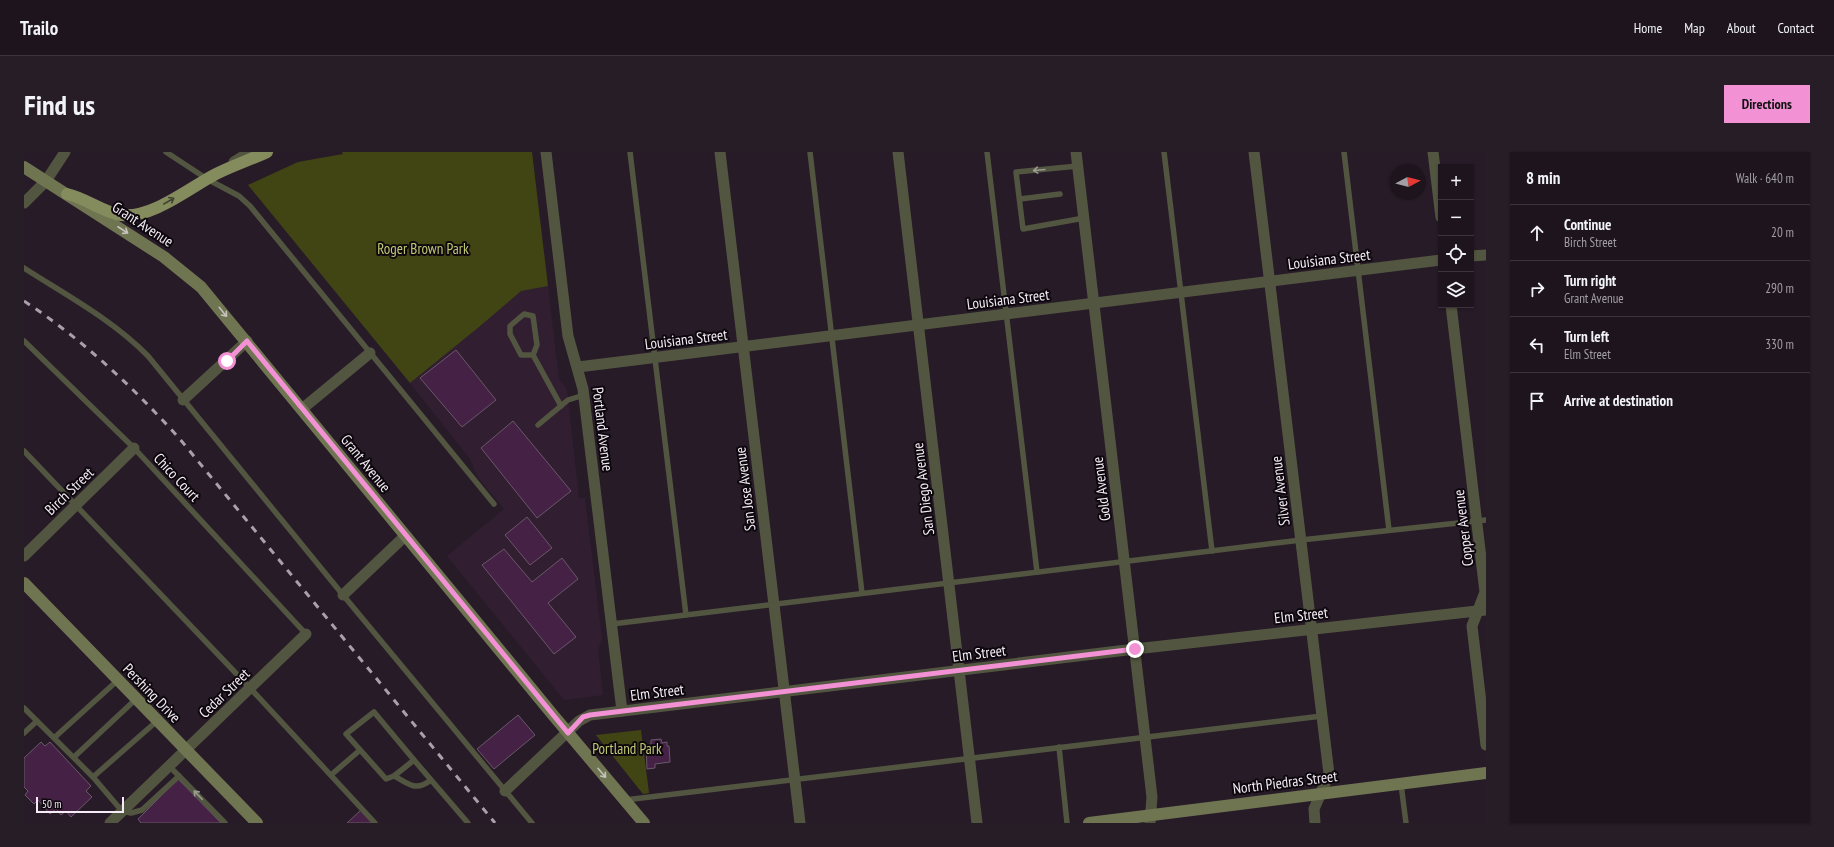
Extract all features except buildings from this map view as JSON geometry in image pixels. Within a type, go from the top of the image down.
[{"type":"main road","points":[[67,194],[89,201],[111,212],[121,215],[131,215],[156,208],[212,177],[267,152]]},
{"type":"main road","name":"Grant Avenue","points":[[24,166],[164,256],[189,276],[214,302],[405,536],[644,823]]},
{"type":"main road","name":"Pershing Drive","points":[[24,583],[254,822]]},
{"type":"main road","name":"North Piedras Street","points":[[1089,823],[1151,819],[1321,794],[1486,773]]},
{"type":"street","points":[[24,202],[46,181],[65,152]]},
{"type":"street","points":[[212,177],[235,152]]},
{"type":"street","points":[[212,177],[250,152]]},
{"type":"street","name":"Portland Avenue","points":[[546,152],[568,336],[578,367],[584,395],[622,711]]},
{"type":"street","name":"San Jose Avenue","points":[[720,152],[742,347],[800,823]]},
{"type":"street","name":"San Diego Avenue","points":[[898,152],[978,823]]},
{"type":"street","name":"Gold Avenue","points":[[1076,152],[1146,737],[1152,797],[1151,819]]},
{"type":"street","name":"Silver Avenue","points":[[1254,152],[1329,774],[1314,809],[1315,823]]},
{"type":"street","points":[[1433,152],[1439,200]]},
{"type":"street","points":[[1474,256],[1486,255]]},
{"type":"street","name":"Louisiana Street","points":[[578,367],[1438,260]]},
{"type":"street","name":"Copper Avenue","points":[[1451,308],[1482,520],[1485,592],[1482,611],[1472,626],[1486,745]]},
{"type":"street","points":[[183,400],[247,341]]},
{"type":"street","points":[[302,409],[370,353]]},
{"type":"street","name":"Birch Street","points":[[24,556],[134,448]]},
{"type":"street","points":[[343,595],[405,536]]},
{"type":"street","name":"Elm Street","points":[[505,791],[568,733],[583,717],[1135,649],[1482,611]]},
{"type":"street","name":"Cedar Street","points":[[110,823],[306,634]]},
{"type":"lane","points":[[166,152],[212,177],[239,196],[250,206],[494,504]]},
{"type":"lane","points":[[630,152],[686,615]]},
{"type":"lane","points":[[810,152],[862,593]]},
{"type":"lane","points":[[987,152],[1037,572]]},
{"type":"lane","points":[[1164,152],[1212,551]]},
{"type":"lane","points":[[1344,152],[1389,530]]},
{"type":"lane","points":[[1078,166],[1016,172],[1023,229],[1084,218]]},
{"type":"lane","points":[[1020,199],[1060,194]]},
{"type":"lane","points":[[24,268],[133,342],[148,356],[532,823]]},
{"type":"lane","points":[[533,355],[521,355],[510,334],[510,326],[524,314],[533,316],[536,345],[533,355],[561,406]]},
{"type":"lane","name":"Chico Court","points":[[24,342],[134,448],[306,634]]},
{"type":"lane","points":[[538,425],[568,400],[584,395]]},
{"type":"lane","points":[[24,451],[250,688],[375,823]]},
{"type":"lane","points":[[612,624],[1301,540],[1482,520]]},
{"type":"lane","points":[[55,738],[118,680]]},
{"type":"lane","points":[[74,756],[136,699]]},
{"type":"lane","points":[[24,708],[94,777],[122,811],[131,813],[142,810],[179,776]]},
{"type":"lane","points":[[414,760],[394,776],[386,779],[346,734],[374,712],[468,823]]},
{"type":"lane","points":[[624,800],[1322,716]]},
{"type":"lane","points":[[24,733],[36,721]]},
{"type":"lane","points":[[94,777],[157,721]]},
{"type":"lane","points":[[1059,747],[1067,823]]},
{"type":"lane","points":[[331,775],[360,750]]},
{"type":"lane","points":[[169,766],[225,823]]},
{"type":"lane","points":[[394,776],[416,787],[423,787],[432,780]]},
{"type":"lane","points":[[1401,784],[1406,823]]},
{"type":"shaded area","points":[[548,286],[559,379],[567,389],[579,498],[585,498],[602,639],[598,650],[603,695],[564,700],[447,556],[504,509],[478,478],[470,459],[410,383],[479,327],[521,290]]},
{"type":"green space","name":"Roger Brown Park","points":[[342,152],[532,152],[548,286],[521,291],[410,383],[248,185],[298,162],[343,154]]},
{"type":"green space","name":"Portland Park","points":[[641,730],[649,793],[643,794],[596,735]]},
{"type":"railway","points":[[24,301],[66,331],[106,364],[179,438],[495,823]]},
{"type":"route","points":[[227,361],[247,341],[568,733],[583,717],[590,715],[1135,649]]}]
